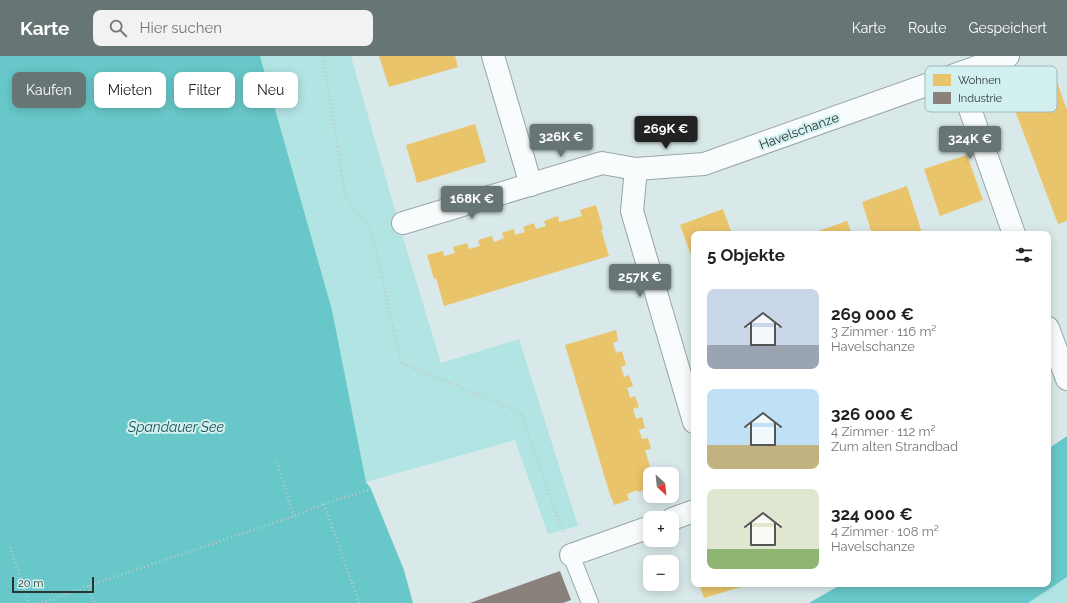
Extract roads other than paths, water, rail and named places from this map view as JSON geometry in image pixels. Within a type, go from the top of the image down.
[{"type":"street","points":[[493,56],[531,185]]},
{"type":"street","name":"Havelschanze","points":[[980,66],[1008,56]]},
{"type":"street","name":"Havelschanze","points":[[403,223],[602,164],[636,169],[704,164],[925,86]]},
{"type":"street","points":[[971,112],[1013,231]]},
{"type":"street","points":[[636,169],[632,211],[691,412]]},
{"type":"street","points":[[1051,336],[1067,379]]},
{"type":"street","points":[[679,516],[691,512]]},
{"type":"street","points":[[571,555],[643,529]]},
{"type":"lane","points":[[571,555],[590,603]]},
{"type":"water","name":"Spandauer See","points":[[0,56],[260,56],[265,72],[243,72],[243,108],[275,108],[332,310],[366,482],[371,489],[404,570],[413,603],[0,603]]},
{"type":"water","points":[[1067,436],[1067,577],[1028,603],[809,603],[837,587],[1051,587],[1051,447]]}]
